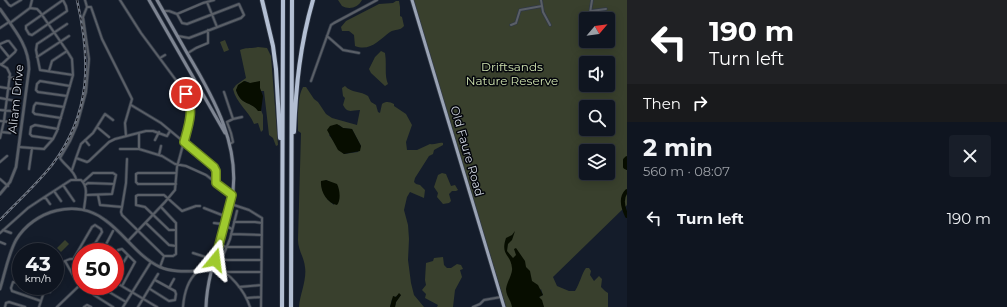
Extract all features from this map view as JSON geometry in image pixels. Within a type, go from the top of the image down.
[{"type":"highway","points":[[262,0],[273,46],[276,69],[280,136],[283,150]]},
{"type":"highway","points":[[282,307],[283,0]]},
{"type":"highway","points":[[291,307],[292,0]]},
{"type":"highway","points":[[291,162],[299,64],[304,32],[313,0]]},
{"type":"main road","points":[[149,0],[227,138]]},
{"type":"main road","points":[[157,0],[212,96],[229,144],[234,167],[231,204],[212,271],[206,307]]},
{"type":"main road","name":"Old Faure Road","points":[[412,0],[504,307]]},
{"type":"street","points":[[5,0],[10,6],[21,0]]},
{"type":"street","points":[[30,8],[32,0]]},
{"type":"street","points":[[62,0],[67,10],[32,34],[28,32],[25,28],[26,26],[62,0]]},
{"type":"street","points":[[76,179],[72,170],[60,158],[77,125],[86,92],[89,59],[82,16],[86,6],[85,0]]},
{"type":"street","points":[[120,0],[141,33],[189,100],[190,119],[177,164],[175,191],[128,241]]},
{"type":"street","points":[[177,14],[214,0]]},
{"type":"street","points":[[311,81],[329,29],[334,23],[377,0]]},
{"type":"street","points":[[541,0],[544,15],[550,25]]},
{"type":"street","points":[[592,0],[591,11],[606,9]]},
{"type":"street","points":[[207,2],[217,27]]},
{"type":"street","points":[[163,11],[170,11],[177,14],[182,23],[187,24],[239,4],[244,14],[243,17],[189,38],[178,36]]},
{"type":"street","points":[[86,6],[91,7],[102,39],[132,99],[125,123],[126,136]]},
{"type":"street","points":[[511,25],[516,23],[520,10],[542,6]]},
{"type":"street","name":"Aliam Drive","points":[[0,8],[25,45],[29,63],[16,167],[8,186],[0,194]]},
{"type":"street","points":[[0,28],[30,8],[37,9],[61,41],[73,62],[73,75],[58,129],[53,139],[44,148],[19,146]]},
{"type":"street","points":[[67,24],[37,45],[38,57],[40,70],[73,75]]},
{"type":"street","points":[[187,53],[208,43],[208,30]]},
{"type":"street","points":[[38,57],[69,36]]},
{"type":"street","points":[[327,36],[343,50],[359,53]]},
{"type":"street","points":[[0,138],[4,121],[9,77],[9,70],[1,64],[16,51],[10,41],[7,40],[0,45],[9,57]]},
{"type":"street","points":[[49,71],[51,62],[67,51]]},
{"type":"street","points":[[160,58],[165,55]]},
{"type":"street","points":[[9,77],[19,79]]},
{"type":"street","points":[[67,96],[38,92],[36,90],[37,84],[40,82],[70,86]]},
{"type":"street","points":[[0,87],[18,90]]},
{"type":"street","points":[[224,92],[233,119]]},
{"type":"street","points":[[0,98],[16,101]]},
{"type":"street","points":[[61,118],[35,114],[33,112],[34,104],[38,103],[64,107]]},
{"type":"street","points":[[131,105],[156,120],[214,167],[216,171],[216,183]]},
{"type":"street","points":[[0,110],[12,111]]},
{"type":"street","points":[[72,170],[79,147],[92,134],[105,113],[113,120]]},
{"type":"street","points":[[229,144],[233,142],[227,123],[233,119],[242,117]]},
{"type":"street","points":[[0,121],[12,122]]},
{"type":"street","points":[[53,139],[32,136],[30,133],[31,127],[33,125],[58,129]]},
{"type":"street","points":[[97,127],[109,137]]},
{"type":"street","points":[[76,158],[87,162],[111,141],[126,136],[146,131],[159,132],[167,136],[170,131]]},
{"type":"street","points":[[2,132],[10,133]]},
{"type":"street","points":[[155,140],[159,132]]},
{"type":"street","points":[[139,133],[139,149]]},
{"type":"street","points":[[85,140],[89,145]]},
{"type":"street","points":[[159,154],[161,146]]},
{"type":"street","points":[[29,169],[32,148]]},
{"type":"street","points":[[120,149],[139,149],[159,154],[177,164],[186,166],[206,175],[232,195]]},
{"type":"street","points":[[0,162],[7,156]]},
{"type":"street","points":[[127,159],[126,183],[121,213],[164,256],[175,256],[175,221],[161,207]]},
{"type":"street","points":[[83,182],[93,173],[113,173],[116,175],[112,194],[86,195]]},
{"type":"street","points":[[176,173],[138,173],[135,177],[138,184],[176,184]]},
{"type":"street","points":[[0,179],[8,186]]},
{"type":"street","points":[[0,233],[28,208],[72,179],[80,180],[85,185],[86,195],[84,209]]},
{"type":"street","points":[[85,185],[114,184]]},
{"type":"street","points":[[63,185],[74,201]]},
{"type":"street","points":[[54,191],[61,201]]},
{"type":"street","points":[[98,195],[100,205],[122,207]]},
{"type":"street","points":[[176,230],[170,230],[167,228],[144,206],[136,205],[136,196],[163,195],[183,211],[200,206]]},
{"type":"street","points":[[45,197],[50,204]]},
{"type":"street","points":[[231,204],[261,216],[261,307]]},
{"type":"street","points":[[0,289],[13,247],[19,236],[27,227],[43,216],[55,211],[71,208],[84,209],[103,218],[151,262],[160,267],[175,271],[212,271]]},
{"type":"street","points":[[204,208],[227,217]]},
{"type":"street","points":[[218,268],[231,234],[237,211]]},
{"type":"street","points":[[234,222],[262,223]]},
{"type":"street","points":[[146,223],[169,245],[176,246]]},
{"type":"street","points":[[214,223],[232,229]]},
{"type":"street","points":[[82,243],[92,226],[95,226],[101,229],[102,232],[95,243]]},
{"type":"street","points":[[3,230],[11,233]]},
{"type":"street","points":[[107,243],[113,231]]},
{"type":"street","points":[[231,234],[262,235]]},
{"type":"street","points":[[0,242],[5,244]]},
{"type":"street","points":[[219,244],[226,247],[262,247]]},
{"type":"street","points":[[124,251],[135,261],[135,264],[124,283]]},
{"type":"street","points":[[193,253],[215,259],[261,260]]},
{"type":"street","points":[[124,261],[128,255]]},
{"type":"street","points":[[160,267],[164,256]]},
{"type":"street","points":[[72,259],[65,261],[72,273]]},
{"type":"street","points":[[123,307],[151,262]]},
{"type":"street","points":[[214,265],[225,272],[239,287],[247,298],[250,307]]},
{"type":"street","points":[[183,307],[188,284],[197,271]]},
{"type":"street","points":[[225,272],[261,272]]},
{"type":"street","points":[[138,307],[158,274]]},
{"type":"street","points":[[169,288],[174,279]]},
{"type":"street","points":[[150,289],[170,301],[175,301],[176,294],[155,280]]},
{"type":"street","points":[[239,287],[261,285]]},
{"type":"street","points":[[124,287],[157,307]]},
{"type":"street","points":[[57,307],[72,292]]},
{"type":"street","points":[[24,295],[41,301]]},
{"type":"street","points":[[39,307],[43,295]]},
{"type":"street","points":[[94,295],[112,307]]},
{"type":"street","points":[[114,295],[126,302]]},
{"type":"street","points":[[247,298],[261,297]]},
{"type":"street","points":[[473,307],[480,304],[484,300],[500,297]]},
{"type":"street","points":[[5,307],[9,302],[25,307]]},
{"type":"street","points":[[84,307],[87,305],[92,307]]},
{"type":"green space","points":[[338,0],[362,0],[358,5],[350,8],[342,6]]},
{"type":"green space","name":"Driftsands Nature Reserve","points":[[412,0],[627,0],[627,205],[553,277],[557,286],[569,291],[575,291],[586,268],[589,268],[591,271],[590,275],[594,281],[599,276],[602,279],[601,287],[608,293],[608,307],[544,307],[539,297],[543,295],[541,289],[521,307],[506,307]]},
{"type":"green space","points":[[399,1],[400,16],[402,17],[404,26],[401,29],[390,32],[374,44],[365,47],[355,46],[354,35],[349,31],[342,31],[341,27],[346,21],[379,4],[393,3]]},
{"type":"green space","points":[[225,40],[229,50],[224,52],[220,42]]},
{"type":"green space","points":[[258,47],[267,48],[271,56],[278,145],[276,146],[273,138],[269,135],[264,91],[260,91],[260,87],[245,81],[236,90],[243,101],[252,105],[259,111],[261,110],[263,115],[263,130],[261,132],[258,123],[254,124],[237,99],[233,89],[246,78],[240,50]]},
{"type":"green space","points":[[381,51],[385,53],[386,57],[386,77],[388,84],[385,86],[371,73],[369,69],[375,57]]},
{"type":"green space","points":[[345,86],[350,90],[368,96],[371,102],[376,105],[378,112],[380,113],[382,104],[388,102],[394,104],[394,106],[406,114],[412,125],[406,142],[407,150],[417,150],[430,144],[443,143],[443,145],[434,150],[433,154],[429,156],[415,178],[414,182],[425,190],[424,198],[410,192],[407,197],[404,210],[408,225],[408,260],[411,283],[414,295],[424,307],[395,307],[396,302],[401,295],[398,295],[392,299],[390,307],[299,307],[305,272],[298,240],[301,133],[298,131],[298,109],[301,91],[303,87],[306,87],[326,114],[332,118],[357,125],[360,110],[346,110],[343,105],[345,98],[343,96],[342,88]],"holes":[[[339,125],[343,128],[352,129],[361,146],[358,152],[344,154],[329,135]],[[326,180],[330,182],[334,205],[327,199]]]},
{"type":"green space","points":[[442,173],[446,174],[451,186],[455,185],[458,190],[452,191],[449,194],[451,201],[449,203],[443,204],[437,197],[438,193],[434,187],[438,175]]},
{"type":"green space","points":[[65,240],[69,244],[64,249],[64,243],[62,243]]},
{"type":"green space","points":[[443,257],[444,265],[447,268],[451,268],[457,264],[461,265],[463,269],[460,270],[462,277],[455,290],[453,307],[437,307],[438,305],[425,298],[426,294],[422,290],[426,285],[426,263],[433,261],[434,258]]},
{"type":"shaded area","points":[[244,81],[250,83],[260,81],[260,88],[263,96],[261,111],[258,111],[252,105],[243,101],[238,95],[236,90],[238,85]]},
{"type":"shaded area","points":[[337,124],[343,128],[352,129],[361,146],[360,151],[344,154],[338,150],[327,130],[330,126]]},
{"type":"shaded area","points":[[326,180],[337,184],[340,195],[337,205],[330,202],[323,192],[321,181]]},
{"type":"shaded area","points":[[515,231],[512,240],[508,244],[507,251],[513,258],[516,255],[514,249],[516,248],[525,261],[526,267],[530,271],[532,281],[538,285],[543,295],[539,297],[542,300],[544,307],[512,307],[507,294],[506,289],[512,268],[510,260],[505,252],[504,244],[506,238],[512,235]]},
{"type":"shaded area","points":[[399,293],[401,295],[396,302],[395,307],[390,307],[393,296],[396,297]]},
{"type":"waterway","points":[[627,158],[625,160],[625,167],[627,168]]},
{"type":"waterway","points":[[627,191],[623,197],[623,206],[627,216]]},
{"type":"railway","points":[[0,220],[52,165],[65,145],[74,126],[81,106],[86,65],[82,22],[77,0]]},
{"type":"route","points":[[186,94],[189,100],[191,115],[184,142],[214,167],[216,171],[216,183],[232,195],[231,204],[215,260]]}]
